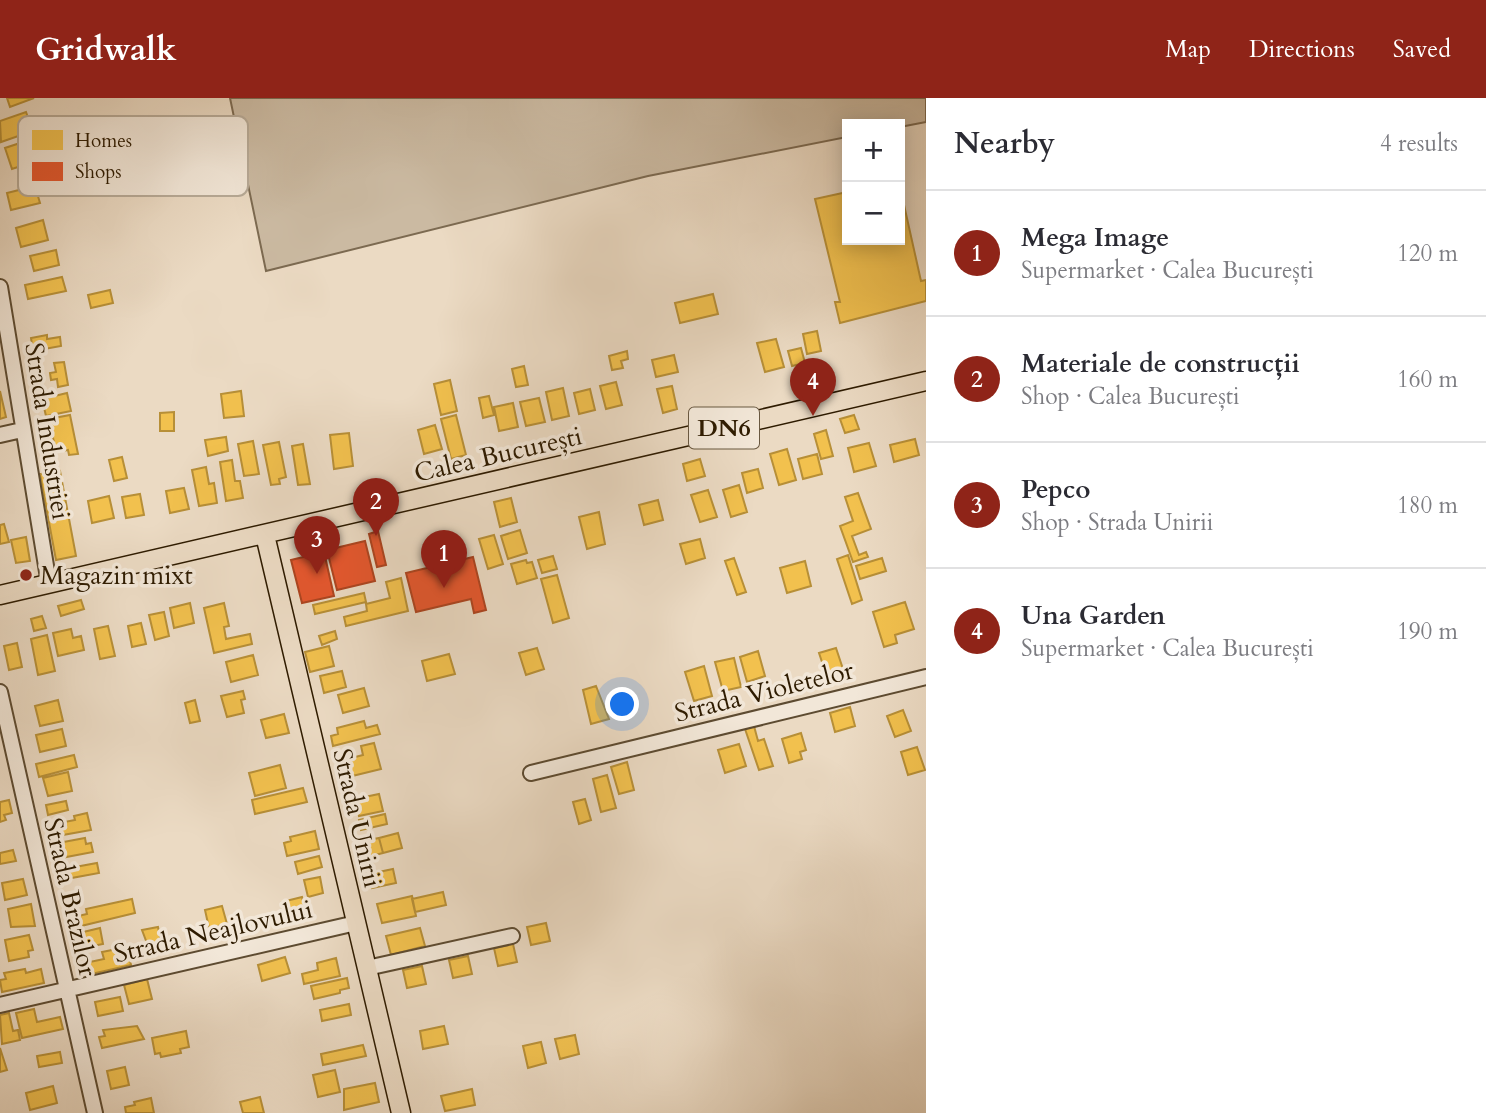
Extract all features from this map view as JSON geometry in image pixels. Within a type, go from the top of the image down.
[{"type":"main road","name":"Calea București","points":[[0,595],[926,381]]},
{"type":"main road","name":"Strada Unirii","points":[[265,534],[401,1113]]},
{"type":"street","name":"Strada Industriei","points":[[0,287],[49,583]]},
{"type":"street","points":[[0,435],[22,430]]},
{"type":"street","name":"Strada Violetelor","points":[[531,773],[926,677]]},
{"type":"street","name":"Strada Brazilor","points":[[0,692],[95,1113]]},
{"type":"street","name":"Strada Neajlovului","points":[[0,1006],[356,923]]},
{"type":"street","points":[[367,968],[512,936]]},
{"type":"shaded area","points":[[230,98],[926,98],[926,122],[905,126],[905,119],[842,119],[842,138],[648,176],[266,271],[248,184],[248,116],[234,116]]},
{"type":"building: Homes","points":[[7,98],[34,98],[10,107]]},
{"type":"building: Homes","points":[[26,112],[27,116],[18,116],[18,136],[1,142],[0,121]]},
{"type":"building: Homes","points":[[18,144],[18,167],[12,169],[5,148]]},
{"type":"building: Homes","points":[[18,190],[18,196],[38,196],[40,203],[11,210],[7,193]]},
{"type":"building: Homes","points":[[842,193],[842,245],[905,245],[905,209],[921,281],[926,280],[926,301],[840,323],[835,302],[840,302],[815,199]]},
{"type":"building: Homes","points":[[43,220],[48,240],[21,247],[16,228]]},
{"type":"building: Homes","points":[[56,250],[59,265],[34,271],[30,256]]},
{"type":"building: Homes","points":[[62,277],[66,291],[28,299],[25,285]]},
{"type":"building: Homes","points":[[110,290],[113,303],[91,308],[88,295]]},
{"type":"building: Homes","points":[[713,294],[718,314],[680,323],[675,303]]},
{"type":"building: Homes","points":[[817,331],[821,351],[807,354],[803,334]]},
{"type":"building: Homes","points":[[47,335],[47,339],[60,337],[61,346],[33,351],[31,338]]},
{"type":"building: Homes","points":[[776,339],[784,367],[765,372],[757,343]]},
{"type":"building: Homes","points":[[801,348],[805,363],[792,366],[788,351]]},
{"type":"building: Homes","points":[[627,351],[628,359],[621,361],[623,368],[612,370],[609,356]]},
{"type":"building: Homes","points":[[674,355],[678,372],[656,377],[652,360]]},
{"type":"building: Homes","points":[[64,362],[68,385],[58,387],[57,379],[51,380],[50,373],[56,372],[54,363]]},
{"type":"building: Homes","points":[[524,366],[528,385],[516,387],[512,369]]},
{"type":"building: Homes","points":[[450,380],[457,411],[441,415],[434,384]]},
{"type":"building: Homes","points":[[616,382],[622,405],[606,409],[600,386]]},
{"type":"building: Homes","points":[[672,386],[677,409],[663,413],[657,389]]},
{"type":"building: Homes","points":[[563,388],[569,416],[552,420],[546,392]]},
{"type":"building: Homes","points":[[590,389],[595,410],[579,414],[574,393]]},
{"type":"building: Homes","points":[[0,391],[6,417],[0,419]]},
{"type":"building: Homes","points":[[241,391],[244,416],[224,418],[221,394]]},
{"type":"building: Homes","points":[[67,393],[71,411],[46,416],[42,399]]},
{"type":"building: Homes","points":[[489,396],[494,415],[483,418],[479,398]]},
{"type":"building: Homes","points":[[539,398],[545,422],[526,426],[520,402]]},
{"type":"building: Homes","points":[[513,403],[518,427],[499,431],[494,407]]},
{"type":"building: Homes","points":[[174,412],[174,431],[160,431],[160,413]]},
{"type":"building: Homes","points":[[70,415],[78,454],[69,455],[68,450],[56,452],[53,438],[41,440],[38,421]]},
{"type":"building: Homes","points":[[456,415],[466,455],[451,459],[441,419]]},
{"type":"building: Homes","points":[[854,415],[859,429],[845,433],[840,419]]},
{"type":"building: Homes","points":[[435,425],[442,449],[424,454],[418,430]]},
{"type":"building: Homes","points":[[826,430],[833,456],[821,459],[814,434]]},
{"type":"building: Homes","points":[[349,433],[353,466],[334,469],[330,435]]},
{"type":"building: Homes","points":[[226,437],[228,451],[208,456],[205,440]]},
{"type":"building: Homes","points":[[915,439],[919,455],[894,462],[890,445]]},
{"type":"building: Homes","points":[[253,441],[259,474],[244,476],[238,444]]},
{"type":"building: Homes","points":[[279,442],[286,477],[279,479],[280,484],[271,485],[263,445]]},
{"type":"building: Homes","points":[[869,443],[876,466],[854,472],[848,448]]},
{"type":"building: Homes","points":[[303,444],[310,484],[298,485],[292,446]]},
{"type":"building: Homes","points":[[787,449],[796,480],[779,485],[770,454]]},
{"type":"building: Homes","points":[[817,454],[822,474],[803,479],[798,459]]},
{"type":"building: Homes","points":[[122,457],[127,478],[114,481],[109,460]]},
{"type":"building: Homes","points":[[700,459],[705,476],[687,481],[683,464]]},
{"type":"building: Homes","points":[[232,460],[235,481],[240,481],[243,498],[226,501],[220,462]]},
{"type":"building: Homes","points":[[206,467],[209,484],[214,483],[217,503],[199,506],[192,470]]},
{"type":"building: Homes","points":[[758,469],[763,488],[747,493],[742,473]]},
{"type":"building: Homes","points":[[60,471],[76,556],[56,560],[40,474]]},
{"type":"building: Homes","points":[[739,485],[747,512],[731,517],[723,490]]},
{"type":"building: Homes","points":[[184,488],[189,509],[170,513],[166,491]]},
{"type":"building: Homes","points":[[708,490],[717,517],[700,522],[691,495]]},
{"type":"building: Homes","points":[[858,493],[871,529],[852,536],[859,555],[866,552],[868,557],[853,562],[840,526],[853,521],[845,497]]},
{"type":"building: Homes","points":[[140,494],[144,515],[126,518],[122,497]]},
{"type":"building: Homes","points":[[109,496],[114,518],[92,523],[88,501]]},
{"type":"building: Homes","points":[[511,498],[517,522],[500,527],[494,502]]},
{"type":"building: Homes","points":[[658,500],[663,520],[644,525],[639,505]]},
{"type":"building: Homes","points":[[599,512],[605,544],[587,549],[579,517]]},
{"type":"building: Homes","points":[[4,524],[9,542],[0,544],[0,525]]},
{"type":"building: Homes","points":[[520,530],[527,553],[508,559],[501,536]]},
{"type":"building: Homes","points":[[494,535],[503,564],[488,569],[479,539]]},
{"type":"building: Homes","points":[[26,537],[30,561],[16,563],[11,540]]},
{"type":"building: Homes","points":[[700,539],[705,558],[686,564],[680,544]]},
{"type":"building: Homes","points":[[848,555],[862,600],[852,604],[837,559]]},
{"type":"building: Homes","points":[[553,556],[557,569],[542,573],[538,560]]},
{"type":"building: Homes","points":[[734,558],[746,592],[737,595],[725,561]]},
{"type":"building: Homes","points":[[882,558],[886,571],[860,579],[856,566]]},
{"type":"building: Homes","points":[[526,560],[527,563],[532,562],[537,578],[517,584],[511,564]]},
{"type":"building: Homes","points":[[805,561],[811,586],[787,593],[780,568]]},
{"type":"building: Homes","points":[[557,575],[569,618],[553,623],[541,579]]},
{"type":"building: Homes","points":[[401,578],[408,611],[346,626],[344,617],[367,611],[366,604],[390,598],[386,582]]},
{"type":"building: Homes","points":[[364,593],[366,602],[315,614],[313,605]]},
{"type":"building: Homes","points":[[81,600],[84,609],[61,616],[58,606]]},
{"type":"building: Homes","points":[[905,602],[914,629],[895,635],[897,643],[884,647],[873,612]]},
{"type":"building: Homes","points":[[190,603],[194,623],[174,628],[170,608]]},
{"type":"building: Homes","points":[[224,603],[229,626],[224,627],[226,639],[250,634],[252,644],[214,653],[204,608]]},
{"type":"building: Homes","points":[[164,612],[169,636],[155,640],[149,615]]},
{"type":"building: Homes","points":[[42,616],[46,628],[34,631],[31,619]]},
{"type":"building: Homes","points":[[141,623],[146,644],[132,647],[128,626]]},
{"type":"building: Homes","points":[[108,626],[115,656],[100,659],[94,629]]},
{"type":"building: Homes","points":[[71,629],[73,638],[81,636],[84,650],[58,656],[53,633]]},
{"type":"building: Homes","points":[[335,631],[337,639],[322,645],[319,636]]},
{"type":"building: Homes","points":[[47,635],[55,671],[38,675],[31,639]]},
{"type":"building: Homes","points":[[17,643],[22,667],[9,670],[4,646]]},
{"type":"building: Homes","points":[[329,646],[334,666],[310,672],[305,652]]},
{"type":"building: Homes","points":[[537,648],[544,669],[526,675],[519,653]]},
{"type":"building: Homes","points":[[836,648],[843,669],[826,674],[819,653]]},
{"type":"building: Homes","points":[[758,651],[765,676],[747,682],[740,657]]},
{"type":"building: Homes","points":[[449,654],[455,674],[427,681],[422,661]]},
{"type":"building: Homes","points":[[253,655],[258,675],[231,682],[226,662]]},
{"type":"building: Homes","points":[[734,658],[741,687],[723,691],[715,662]]},
{"type":"building: Homes","points":[[704,666],[712,696],[694,701],[685,672]]},
{"type":"building: Homes","points":[[342,671],[346,687],[324,693],[320,676]]},
{"type":"building: Homes","points":[[596,686],[609,719],[591,724],[583,690]]},
{"type":"building: Homes","points":[[364,688],[369,706],[343,713],[338,695]]},
{"type":"building: Homes","points":[[243,691],[245,699],[241,700],[244,713],[227,717],[221,696]]},
{"type":"building: Homes","points":[[58,700],[63,721],[40,726],[35,706]]},
{"type":"building: Homes","points":[[195,700],[200,721],[190,723],[185,703]]},
{"type":"building: Homes","points":[[850,707],[855,726],[835,732],[830,713]]},
{"type":"building: Homes","points":[[903,710],[911,731],[895,737],[887,716]]},
{"type":"building: Homes","points":[[284,714],[289,733],[266,738],[261,720]]},
{"type":"building: Homes","points":[[364,721],[366,728],[377,725],[380,734],[333,746],[331,736],[338,734],[337,728]]},
{"type":"building: Homes","points":[[754,726],[758,741],[764,739],[773,766],[759,770],[745,729]]},
{"type":"building: Homes","points":[[62,729],[66,746],[40,752],[36,735]]},
{"type":"building: Homes","points":[[801,733],[806,750],[800,752],[802,759],[789,763],[782,739]]},
{"type":"building: Homes","points":[[374,743],[381,769],[340,779],[336,762],[363,755],[361,746]]},
{"type":"building: Homes","points":[[739,744],[746,766],[725,773],[718,750]]},
{"type":"building: Homes","points":[[917,747],[925,770],[908,775],[901,752]]},
{"type":"building: Homes","points":[[74,755],[77,767],[39,777],[36,764]]},
{"type":"building: Homes","points":[[627,762],[634,790],[619,794],[611,767]]},
{"type":"building: Homes","points":[[280,765],[286,788],[255,796],[249,773]]},
{"type":"building: Homes","points":[[68,772],[72,791],[48,796],[43,778]]},
{"type":"building: Homes","points":[[607,775],[616,808],[601,812],[593,779]]},
{"type":"building: Homes","points":[[303,788],[307,802],[255,814],[252,800]]},
{"type":"building: Homes","points":[[379,794],[383,811],[359,816],[355,799]]},
{"type":"building: Homes","points":[[585,799],[591,820],[579,824],[573,802]]},
{"type":"building: Homes","points":[[9,800],[12,813],[4,815],[6,820],[0,822],[0,802]]},
{"type":"building: Homes","points":[[66,801],[68,810],[48,815],[46,805]]},
{"type":"building: Homes","points":[[87,813],[91,830],[57,836],[54,824],[75,820],[74,816]]},
{"type":"building: Homes","points":[[385,814],[387,824],[361,830],[359,820]]},
{"type":"building: Homes","points":[[315,831],[319,849],[287,856],[284,843],[291,841],[290,837]]},
{"type":"building: Homes","points":[[398,833],[402,848],[383,853],[379,838]]},
{"type":"building: Homes","points":[[85,838],[86,844],[91,843],[93,852],[61,858],[58,843]]},
{"type":"building: Homes","points":[[379,838],[383,853],[363,858],[360,847],[365,846],[364,841]]},
{"type":"building: Homes","points":[[13,850],[16,861],[0,864],[0,853]]},
{"type":"building: Homes","points":[[319,856],[322,867],[298,874],[295,862]]},
{"type":"building: Homes","points":[[97,863],[99,873],[66,879],[64,869]]},
{"type":"building: Homes","points":[[393,869],[396,883],[372,888],[369,874]]},
{"type":"building: Homes","points":[[320,877],[323,893],[308,897],[304,880]]},
{"type":"building: Homes","points":[[23,879],[27,895],[5,900],[2,883]]},
{"type":"building: Homes","points":[[443,892],[446,905],[415,912],[412,899]]},
{"type":"building: Homes","points":[[412,896],[416,916],[382,923],[377,904]]},
{"type":"building: Homes","points":[[302,897],[306,914],[286,918],[282,902]]},
{"type":"building: Homes","points":[[132,899],[135,913],[81,926],[78,916],[87,914],[86,909]]},
{"type":"building: Homes","points":[[31,904],[35,926],[11,927],[8,909]]},
{"type":"building: Homes","points":[[222,906],[227,924],[209,928],[205,910]]},
{"type":"building: Homes","points":[[546,923],[550,941],[531,945],[527,927]]},
{"type":"building: Homes","points":[[158,927],[163,952],[151,954],[142,930]]},
{"type":"building: Homes","points":[[100,928],[103,944],[82,948],[79,933]]},
{"type":"building: Homes","points":[[420,928],[425,946],[391,955],[386,936]]},
{"type":"building: Homes","points":[[29,935],[33,950],[28,951],[29,957],[9,961],[5,940]]},
{"type":"building: Homes","points":[[513,944],[517,962],[498,966],[494,948]]},
{"type":"building: Homes","points":[[127,947],[131,965],[87,975],[85,963],[104,959],[102,952]]},
{"type":"building: Homes","points":[[468,956],[472,974],[453,978],[449,960]]},
{"type":"building: Homes","points":[[285,957],[290,973],[262,981],[258,965]]},
{"type":"building: Homes","points":[[336,958],[340,976],[304,984],[302,974],[318,970],[317,963]]},
{"type":"building: Homes","points":[[422,966],[426,984],[407,988],[403,970]]},
{"type":"building: Homes","points":[[25,969],[26,973],[41,969],[44,983],[2,992],[0,980],[6,979],[4,973]]},
{"type":"building: Homes","points":[[347,978],[349,988],[314,999],[311,986]]},
{"type":"building: Homes","points":[[147,979],[152,999],[129,1004],[124,985]]},
{"type":"building: Homes","points":[[120,997],[123,1011],[98,1016],[95,1002]]},
{"type":"building: Homes","points":[[349,1004],[351,1015],[322,1021],[320,1010]]},
{"type":"building: Homes","points":[[34,1009],[37,1022],[60,1017],[63,1029],[22,1038],[16,1013]]},
{"type":"building: Homes","points":[[9,1013],[13,1031],[18,1030],[20,1040],[2,1044],[0,1015]]},
{"type":"building: Homes","points":[[137,1026],[144,1039],[102,1048],[99,1037],[105,1036],[103,1030]]},
{"type":"building: Homes","points":[[444,1026],[448,1044],[423,1049],[420,1031]]},
{"type":"building: Homes","points":[[186,1031],[189,1047],[180,1049],[181,1053],[161,1057],[160,1053],[155,1054],[152,1038]]},
{"type":"building: Homes","points":[[575,1035],[579,1054],[560,1059],[555,1039]]},
{"type":"building: Homes","points":[[541,1042],[546,1063],[528,1068],[523,1046]]},
{"type":"building: Homes","points":[[363,1045],[366,1056],[323,1065],[321,1054]]},
{"type":"building: Homes","points":[[0,1048],[7,1070],[0,1072]]},
{"type":"building: Homes","points":[[60,1052],[62,1063],[39,1067],[37,1056]]},
{"type":"building: Homes","points":[[125,1067],[129,1085],[111,1089],[107,1071]]},
{"type":"building: Homes","points":[[335,1070],[340,1092],[318,1097],[313,1075]]},
{"type":"building: Homes","points":[[375,1083],[379,1102],[344,1110],[344,1089]]},
{"type":"building: Homes","points":[[53,1086],[57,1103],[30,1110],[26,1093]]},
{"type":"building: Homes","points":[[472,1089],[475,1105],[445,1111],[441,1096]]},
{"type":"building: Homes","points":[[260,1097],[264,1113],[243,1113],[240,1102]]},
{"type":"building: Homes","points":[[151,1098],[154,1113],[126,1113],[125,1107]]},
{"type":"building: Shops","points":[[378,531],[386,565],[377,567],[369,534]]},
{"type":"building: Shops","points":[[365,541],[375,581],[337,590],[327,550]]},
{"type":"building: Shops","points":[[324,552],[334,596],[302,603],[291,560]]},
{"type":"building: Shops","points":[[473,557],[486,610],[474,613],[471,599],[416,612],[406,573]]},
{"type":"place","name":"Una Garden","points":[[813,416]]},
{"type":"place","name":"Materiale de construcții","points":[[376,536]]},
{"type":"place","name":"Pepco","points":[[317,574]]},
{"type":"place","name":"Magazin mixt","points":[[26,575]]},
{"type":"place","name":"Mega Image","points":[[444,588]]}]
